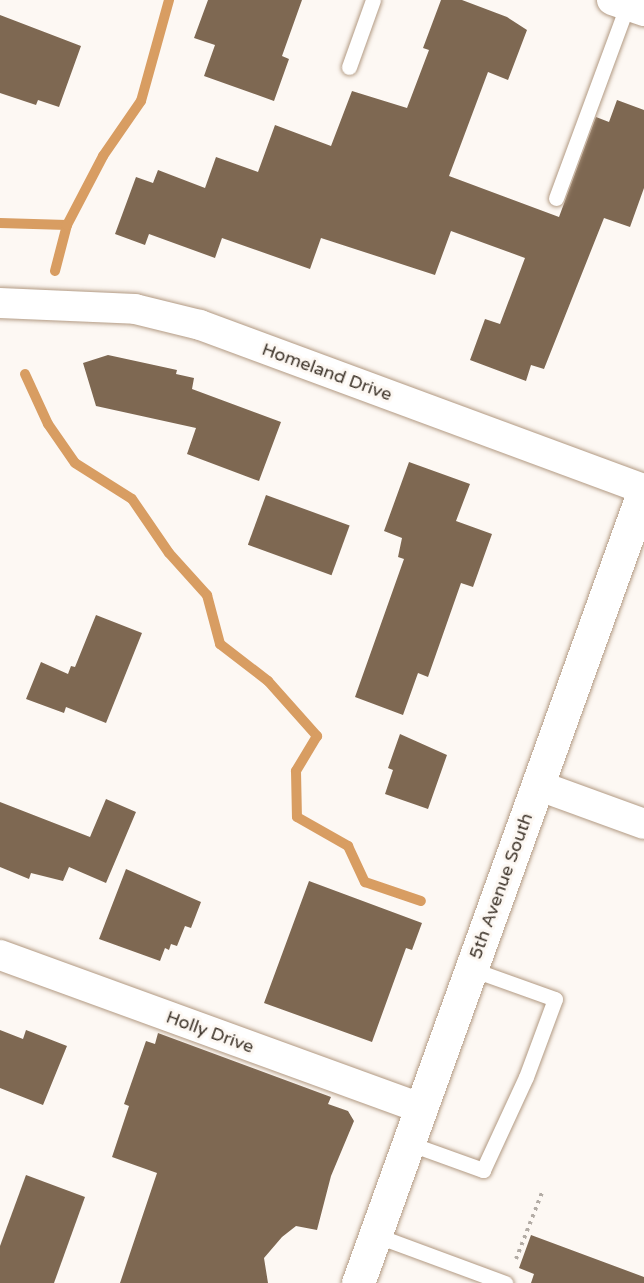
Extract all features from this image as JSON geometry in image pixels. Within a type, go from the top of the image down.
[{"type":"main road","name":"5th Avenue South","points":[[358,1283],[644,489]]},
{"type":"street","name":"Homeland Drive","points":[[0,303],[135,309],[200,325],[644,489]]},
{"type":"street","points":[[537,785],[644,824]]},
{"type":"street","name":"Holly Drive","points":[[0,955],[421,1108]]},
{"type":"lane","points":[[349,67],[373,0]]},
{"type":"lane","points":[[556,198],[628,6]]},
{"type":"lane","points":[[408,1143],[483,1170],[526,1077],[555,999],[471,969]]},
{"type":"lane","points":[[375,1235],[505,1283]]},
{"type":"path","points":[[514,1262],[543,1190]]},
{"type":"building","points":[[208,0],[302,0],[282,56],[289,59],[274,101],[204,76],[215,45],[194,38]]},
{"type":"building","points":[[441,0],[462,0],[507,17],[527,30],[508,80],[488,72],[449,176],[559,217],[596,117],[609,122],[617,100],[644,110],[644,188],[630,227],[604,218],[544,369],[531,365],[526,381],[470,360],[485,319],[500,324],[525,258],[451,231],[435,275],[321,238],[310,269],[222,238],[215,258],[149,234],[145,245],[115,234],[136,177],[153,183],[158,170],[205,188],[216,157],[258,172],[275,125],[331,146],[352,91],[407,108],[429,50],[423,48]]},
{"type":"building","points":[[0,15],[81,46],[59,107],[38,100],[36,105],[0,93]]},
{"type":"building","points":[[108,355],[177,370],[176,374],[194,378],[192,389],[281,422],[259,481],[187,454],[196,428],[96,406],[83,363]]},
{"type":"building","points":[[409,462],[470,484],[456,521],[492,534],[473,587],[461,583],[428,677],[418,673],[403,715],[355,697],[404,559],[398,557],[402,538],[384,531]]},
{"type":"building","points":[[266,495],[350,525],[332,575],[248,545]]},
{"type":"building","points":[[96,615],[142,633],[106,723],[66,707],[64,713],[26,699],[41,662],[68,674],[71,666],[75,667]]},
{"type":"building","points":[[400,734],[447,755],[428,809],[385,794],[393,770],[388,768]]},
{"type":"building","points":[[106,799],[136,812],[106,883],[69,867],[63,881],[31,873],[29,879],[0,867],[0,802],[90,837]]},
{"type":"building","points":[[126,869],[201,902],[191,928],[185,926],[177,946],[171,944],[169,950],[165,948],[160,961],[99,939]]},
{"type":"building","points":[[309,881],[422,923],[412,950],[406,948],[372,1042],[264,1003]]},
{"type":"building","points":[[0,1030],[23,1039],[26,1030],[67,1046],[43,1105],[0,1088]]},
{"type":"building","points":[[158,1033],[331,1097],[328,1104],[348,1111],[354,1121],[331,1176],[317,1230],[296,1226],[282,1237],[264,1258],[268,1283],[120,1283],[157,1173],[112,1157],[129,1106],[124,1104],[146,1041],[155,1044]]},
{"type":"building","points":[[26,1175],[85,1197],[54,1283],[0,1283],[0,1246]]},
{"type":"building","points":[[531,1235],[644,1277],[644,1283],[531,1283],[534,1274],[519,1268]]},
{"type":"waterway","points":[[55,271],[67,225],[103,156],[141,101],[169,0]]},
{"type":"waterway","points":[[0,223],[67,225]]},
{"type":"waterway","points":[[25,374],[48,424],[75,463],[132,499],[169,553],[207,595],[220,644],[268,681],[317,736],[296,771],[297,817],[348,846],[365,882],[421,901]]}]
